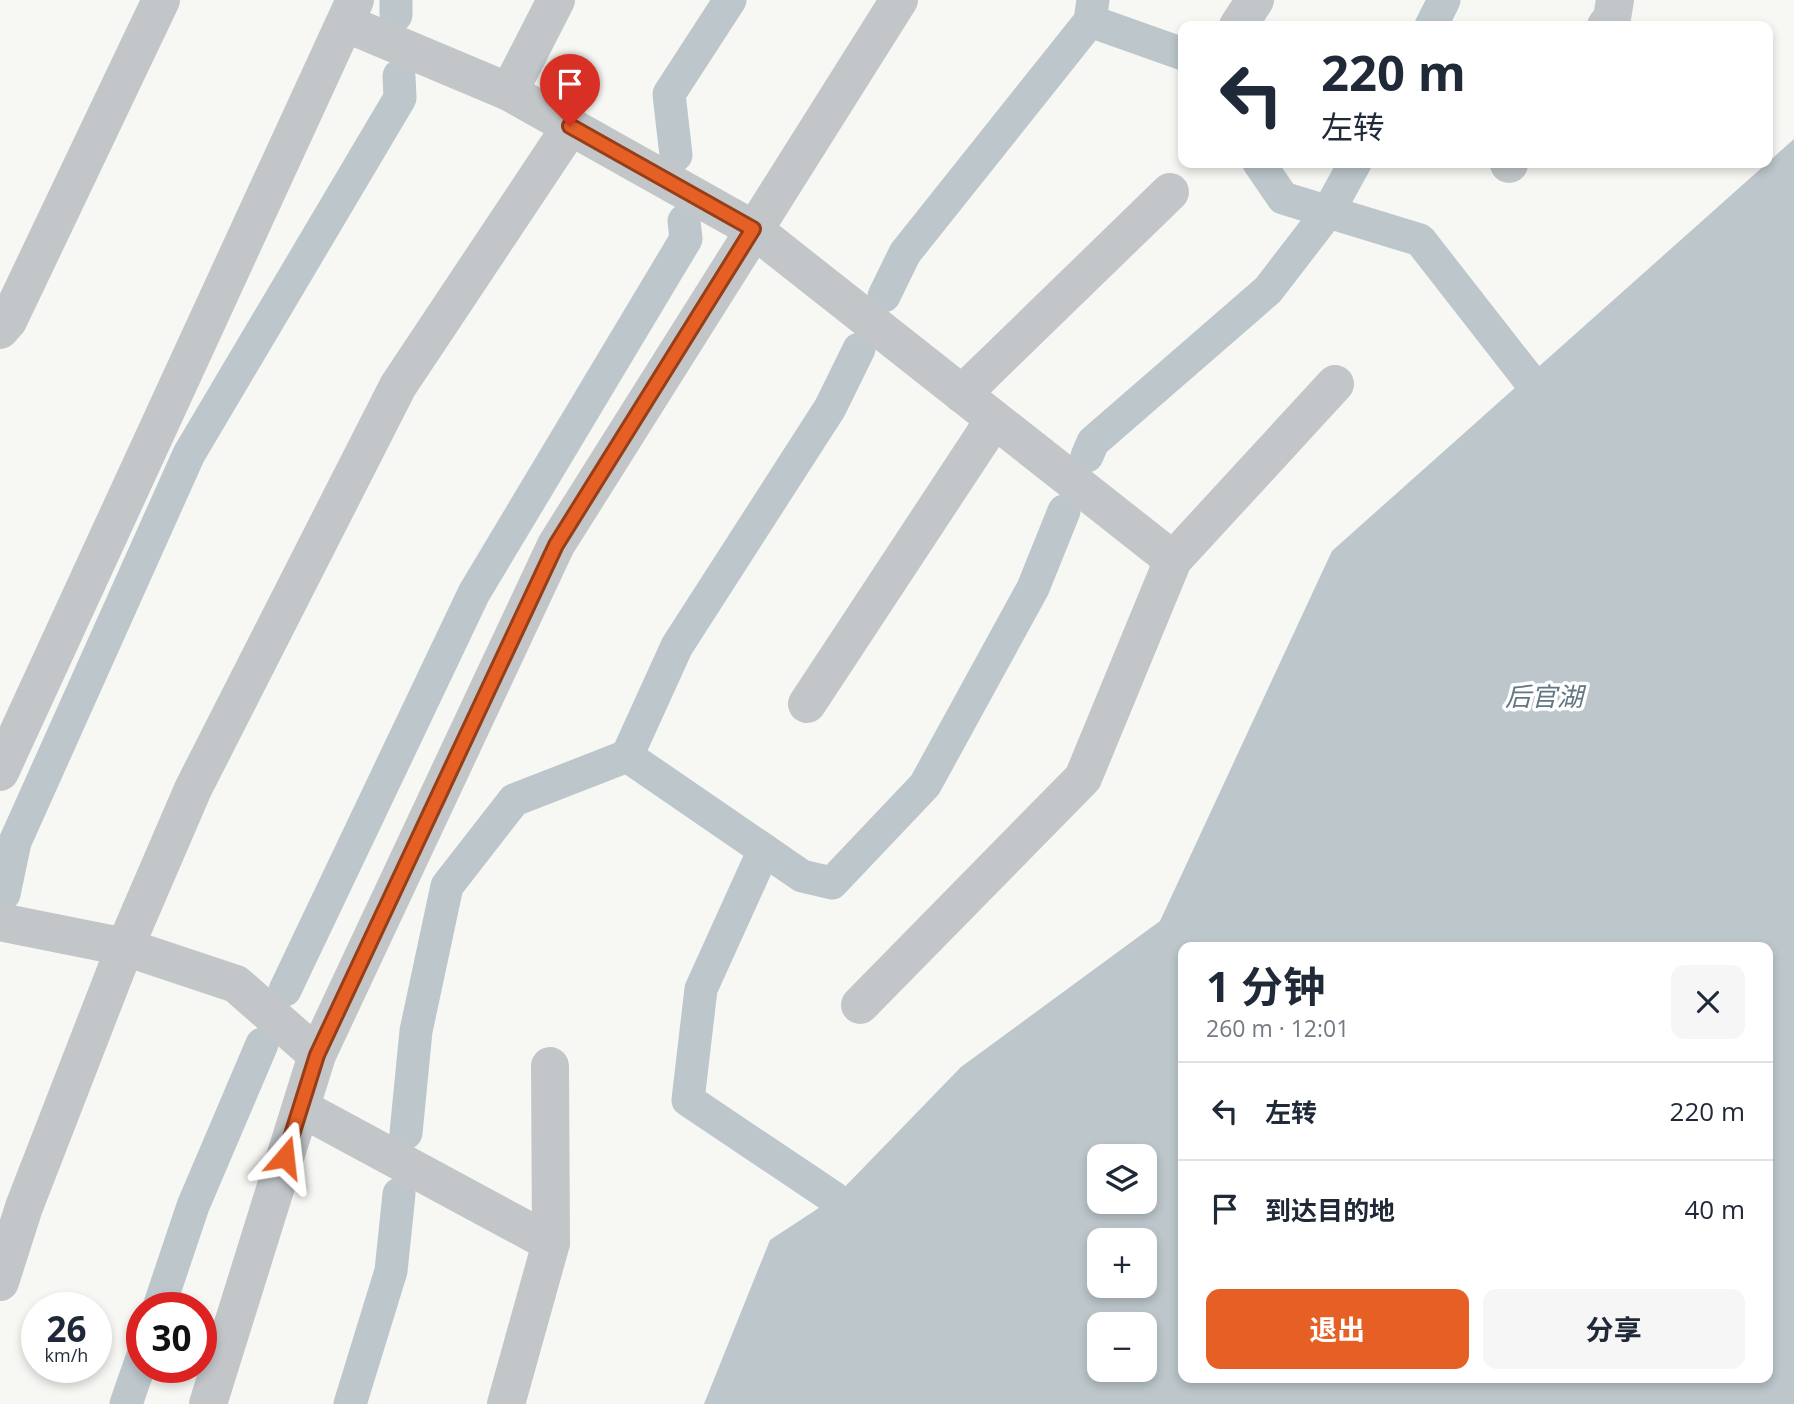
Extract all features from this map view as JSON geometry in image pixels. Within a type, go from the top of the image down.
[{"type":"street","points":[[0,330],[8,321],[161,0]]},
{"type":"street","points":[[509,92],[556,0]]},
{"type":"street","points":[[208,1404],[317,1055],[556,545],[899,0]]},
{"type":"street","points":[[1241,21],[1255,0]]},
{"type":"street","points":[[1610,21],[1615,0]]},
{"type":"street","points":[[0,772],[350,12],[509,92],[753,229],[1173,560]]},
{"type":"street","points":[[0,1282],[24,1207],[125,947],[192,789],[398,386],[570,126]]},
{"type":"street","points":[[962,394],[1170,192]]},
{"type":"street","points":[[860,1005],[1083,778],[1173,560],[1335,384]]},
{"type":"street","points":[[807,704],[994,420]]},
{"type":"street","points":[[0,922],[125,947],[236,984],[317,1055]]},
{"type":"street","points":[[506,1404],[551,1243],[550,1066]]},
{"type":"street","points":[[301,1108],[551,1243]]},
{"type":"water","name":"后官湖","points":[[1794,139],[1794,1404],[704,1404],[770,1240],[834,1198],[961,1067],[1160,921],[1332,551],[1761,168],[1773,168],[1773,158]]},
{"type":"waterway","points":[[396,0],[396,15]]},
{"type":"waterway","points":[[676,155],[669,94],[730,0]]},
{"type":"waterway","points":[[884,296],[905,253],[1090,21],[1093,0]]},
{"type":"waterway","points":[[1434,21],[1444,0]]},
{"type":"waterway","points":[[1090,21],[1178,52]]},
{"type":"waterway","points":[[4,894],[15,842],[189,454],[400,98],[399,76]]},
{"type":"waterway","points":[[1262,168],[1283,198],[1420,240],[1527,377]]},
{"type":"waterway","points":[[1087,456],[1093,442],[1268,290],[1328,212],[1352,168]]},
{"type":"waterway","points":[[285,990],[474,593],[686,239],[684,221]]},
{"type":"waterway","points":[[627,756],[677,646],[830,408],[859,349]]},
{"type":"waterway","points":[[406,1133],[416,1031],[447,886],[514,800],[627,756],[802,876],[832,883],[925,785],[1033,588],[1064,511]]},
{"type":"waterway","points":[[764,850],[701,989],[688,1100],[834,1198]]},
{"type":"waterway","points":[[164,1292],[193,1206],[262,1044]]},
{"type":"waterway","points":[[350,1404],[391,1271],[399,1194]]},
{"type":"waterway","points":[[126,1404],[133,1383]]},
{"type":"route","points":[[285,1157],[317,1055],[556,545],[753,229],[570,126]]}]
